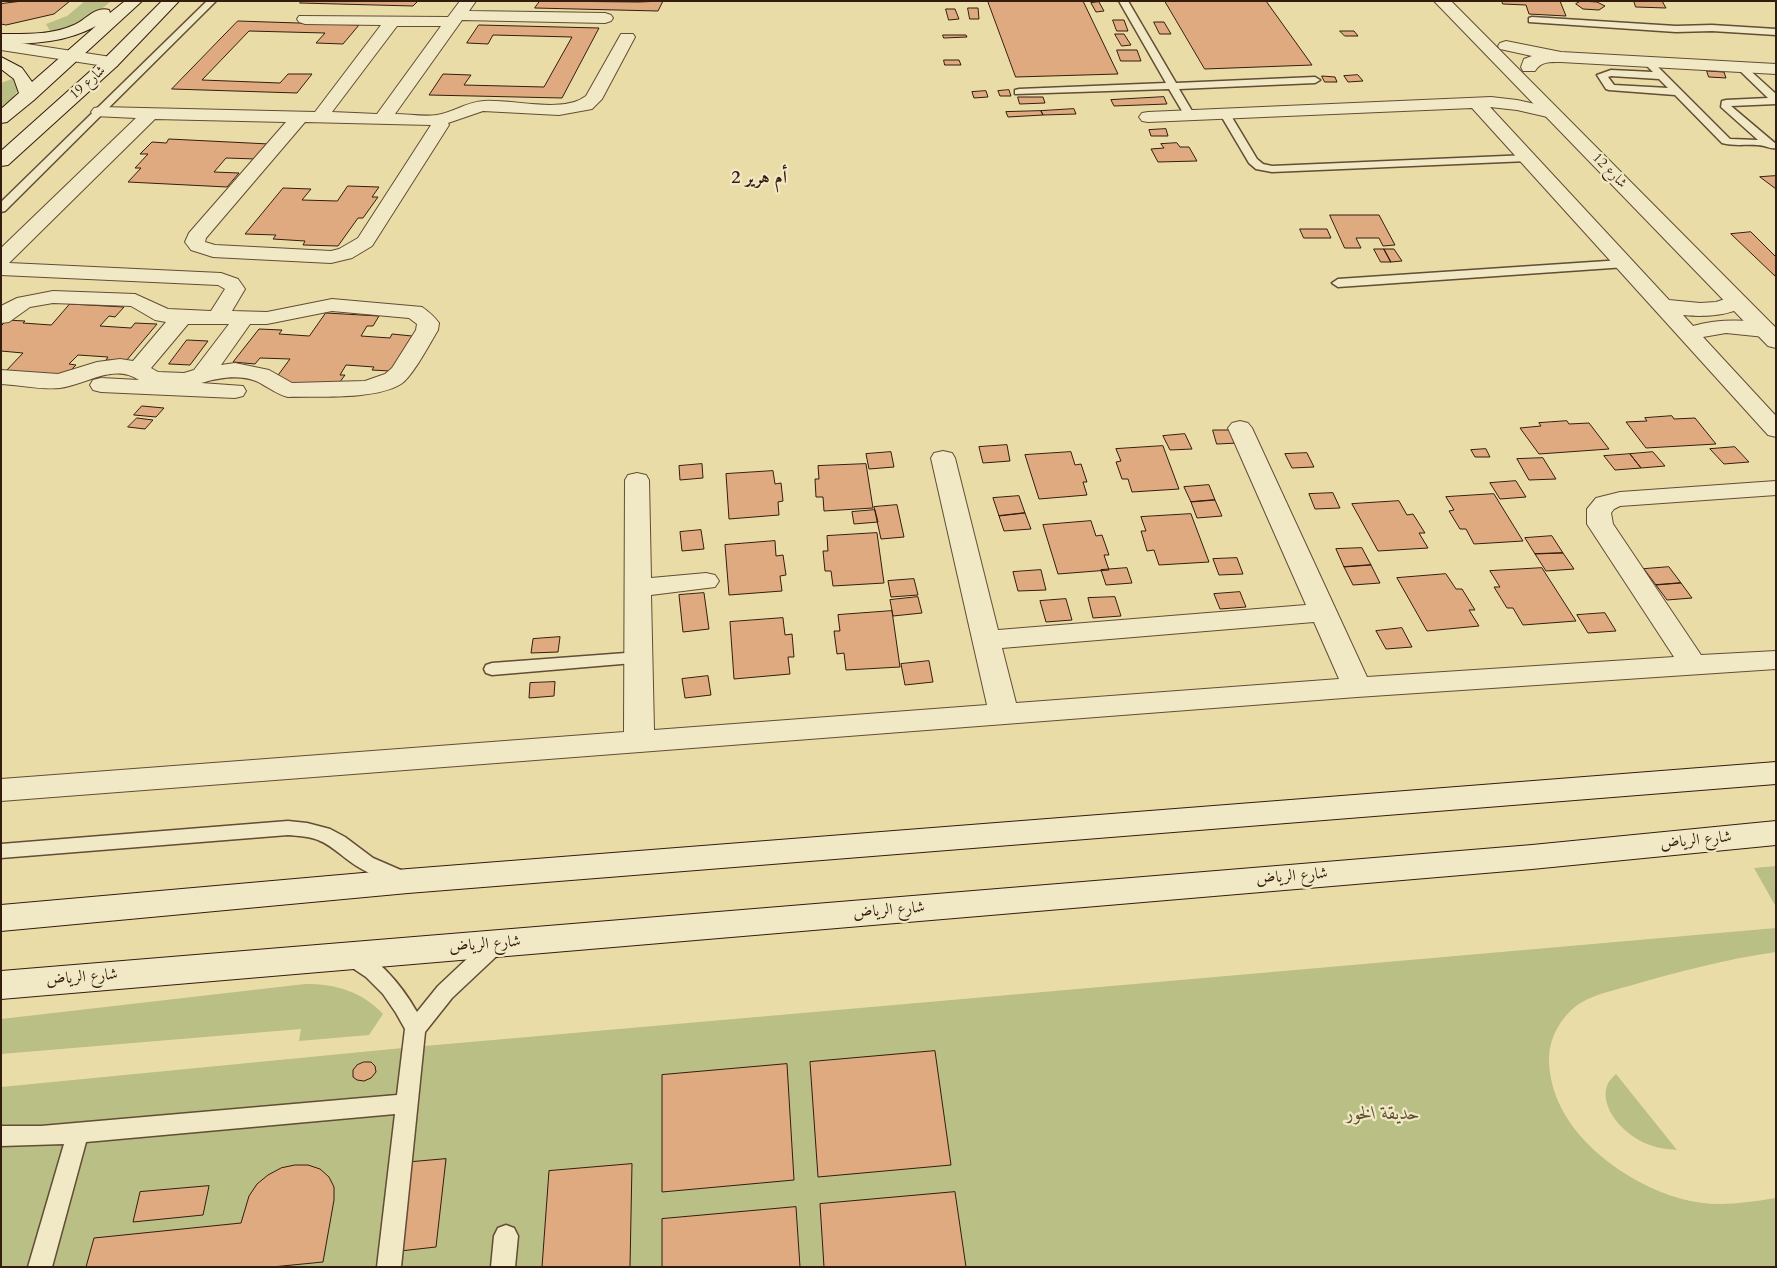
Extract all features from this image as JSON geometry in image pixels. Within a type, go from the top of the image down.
[{"type":"street","points":[[1,39],[42,38],[76,30],[94,21],[115,1]]},
{"type":"street","name":"شارع 19","points":[[1,118],[134,1]]},
{"type":"street","name":"شارع 19","points":[[1,161],[105,68],[171,1]]},
{"type":"street","points":[[500,15],[509,1]]},
{"type":"street","name":"شارع 12","points":[[1442,1],[1532,93],[1556,105],[1678,216]]},
{"type":"street","name":"شارع 12","points":[[1462,1],[1529,67],[1556,105],[1737,301],[1771,335]]},
{"type":"street","points":[[382,119],[461,13]]},
{"type":"street","points":[[306,19],[392,21],[461,13],[605,18]]},
{"type":"street","points":[[320,117],[392,21]]},
{"type":"street","points":[[100,112],[320,117],[438,122],[465,110],[484,106],[567,109],[584,106],[593,99],[626,37]]},
{"type":"street","points":[[1,45],[66,62]]},
{"type":"street","points":[[1506,46],[1561,57],[1776,69]]},
{"type":"street","points":[[1529,67],[1530,63],[1535,60],[1561,57]]},
{"type":"street","points":[[1,58],[66,62],[105,68]]},
{"type":"street","points":[[1,62],[20,74],[26,85],[28,96]]},
{"type":"street","points":[[1484,102],[1532,93]]},
{"type":"street","points":[[1484,102],[1528,158],[1622,264],[1776,430]]},
{"type":"street","points":[[1148,118],[1484,102],[1517,105],[1556,105]]},
{"type":"street","points":[[1,260],[151,113]]},
{"type":"street","points":[[300,117],[196,237],[195,242],[198,246],[213,250],[316,258],[345,254],[357,248],[365,242],[438,130],[440,125],[438,122]]},
{"type":"street","points":[[1,269],[221,279],[231,283],[235,289],[217,317]]},
{"type":"street","points":[[1,317],[12,308],[24,302],[53,297],[130,300],[143,304],[163,315],[182,317],[278,317],[312,307],[332,304],[414,312],[423,317],[428,323],[427,330],[400,372],[392,379],[367,388],[295,391],[282,388],[261,376],[245,371],[223,371],[203,374],[185,380],[162,384],[147,377],[138,369],[120,366],[108,366],[59,381],[1,377]]},
{"type":"street","points":[[1662,305],[1707,310],[1726,306],[1737,301]]},
{"type":"street","points":[[138,369],[182,317]]},
{"type":"street","points":[[203,374],[244,318]]},
{"type":"street","points":[[1688,334],[1720,326],[1748,327],[1771,335]]},
{"type":"street","points":[[101,385],[162,384],[235,391]]},
{"type":"street","points":[[1240,428],[1357,687]]},
{"type":"street","points":[[943,458],[1004,714]]},
{"type":"street","points":[[637,480],[639,741]]},
{"type":"street","points":[[1694,666],[1600,524],[1597,515],[1600,507],[1608,502],[1620,499],[1776,488]]},
{"type":"street","points":[[638,588],[706,580]]},
{"type":"street","points":[[986,640],[1324,612]]},
{"type":"street","points":[[1,790],[1357,687],[1776,660]]},
{"type":"street","points":[[1,918],[408,880],[1776,773]]},
{"type":"street","name":"شارع الرياض","points":[[1,985],[1512,859],[1776,833]]},
{"type":"lane","points":[[1,209],[212,1]]},
{"type":"lane","points":[[1123,1],[1190,116]]},
{"type":"lane","points":[[1532,20],[1676,29],[1712,28],[1776,32]]},
{"type":"lane","points":[[1648,62],[1726,141],[1772,146]]},
{"type":"lane","points":[[1741,67],[1776,101]]},
{"type":"lane","points":[[1662,76],[1602,74],[1610,87],[1613,88],[1677,92]]},
{"type":"lane","points":[[1019,92],[1315,80]]},
{"type":"lane","points":[[1772,146],[1726,107],[1726,103],[1776,101]]},
{"type":"lane","points":[[1226,114],[1253,161],[1260,167],[1272,169],[1528,158]]},
{"type":"lane","points":[[1338,283],[1622,264]]},
{"type":"lane","points":[[492,669],[639,658]]},
{"type":"lane","points":[[1,851],[288,828],[323,834],[338,842],[366,863],[386,873],[408,880]]},
{"type":"lane","points":[[415,1029],[445,992],[496,944]]},
{"type":"lane","points":[[350,956],[384,979],[407,1011],[415,1029],[389,1267]]},
{"type":"lane","points":[[1,1136],[41,1136],[407,1104]]},
{"type":"lane","points":[[40,1267],[78,1132]]},
{"type":"lane","points":[[503,1267],[506,1236]]},
{"type":"green space","points":[[85,1],[111,1],[83,21],[51,33],[46,24],[67,16]]},
{"type":"green space","points":[[15,78],[18,90],[13,98],[1,107],[1,83]]},
{"type":"green space","points":[[1776,866],[1776,907],[1754,868]]},
{"type":"green space","name":"حديقة الخور","points":[[1776,928],[1776,952],[1739,958],[1683,971],[1608,992],[1582,1002],[1570,1011],[1557,1029],[1551,1042],[1549,1057],[1552,1083],[1561,1107],[1575,1129],[1592,1148],[1635,1180],[1659,1191],[1694,1202],[1717,1204],[1741,1203],[1776,1198],[1776,1267],[1,1267],[1,1087],[413,1047]]},
{"type":"green space","points":[[305,984],[327,985],[347,990],[375,1006],[383,1014],[369,1035],[299,1041],[301,1029],[1,1054],[1,1019]]},
{"type":"green space","points":[[1616,1074],[1677,1150],[1647,1144],[1630,1135],[1615,1120],[1606,1102],[1606,1092],[1608,1083]]},
{"type":"building","points":[[23,1],[70,1],[54,14],[6,25],[1,24],[1,4]]},
{"type":"building","points":[[302,1],[418,1],[413,6],[300,3]]},
{"type":"building","points":[[540,1],[663,1],[658,11],[535,8]]},
{"type":"building","points":[[988,1],[1083,1],[1118,74],[1016,77]]},
{"type":"building","points":[[1165,1],[1266,1],[1312,65],[1205,69]]},
{"type":"building","points":[[1502,1],[1560,1],[1566,16],[1529,14],[1526,5],[1503,4]]},
{"type":"building","points":[[1581,1],[1597,2],[1605,6],[1599,10],[1583,9],[1576,4]]},
{"type":"building","points":[[1634,1],[1662,1],[1666,8],[1636,7]]},
{"type":"building","points":[[1099,2],[1104,11],[1096,12],[1091,3]]},
{"type":"building","points":[[968,8],[978,8],[979,19],[970,19]]},
{"type":"building","points":[[946,9],[955,9],[959,19],[949,20]]},
{"type":"building","points":[[1113,20],[1124,20],[1128,31],[1117,31]]},
{"type":"building","points":[[238,21],[359,25],[343,44],[316,43],[325,33],[249,31],[202,80],[280,83],[288,74],[312,74],[297,93],[172,89]]},
{"type":"building","points":[[1154,22],[1164,22],[1171,34],[1160,34]]},
{"type":"building","points":[[479,25],[599,28],[562,98],[429,95],[443,74],[471,75],[464,85],[544,87],[572,37],[493,35],[488,44],[467,43]]},
{"type":"building","points":[[1340,31],[1354,31],[1358,36],[1345,36]]},
{"type":"building","points":[[1115,34],[1124,34],[1131,45],[1122,46]]},
{"type":"building","points":[[943,35],[966,35],[967,37],[944,38]]},
{"type":"building","points":[[1117,50],[1137,50],[1141,61],[1121,61]]},
{"type":"building","points":[[944,60],[959,60],[961,65],[945,65]]},
{"type":"building","points":[[1707,71],[1724,72],[1726,78],[1709,77]]},
{"type":"building","points":[[1358,75],[1363,81],[1348,82],[1344,76]]},
{"type":"building","points":[[1322,76],[1335,77],[1337,82],[1325,82]]},
{"type":"building","points":[[1009,90],[1011,96],[1000,96],[998,91]]},
{"type":"building","points":[[986,91],[988,97],[974,98],[972,92]]},
{"type":"building","points":[[1018,97],[1043,97],[1045,103],[1020,104]]},
{"type":"building","points":[[1164,97],[1167,104],[1114,106],[1111,100]]},
{"type":"building","points":[[1074,109],[1076,114],[1043,115],[1041,111]]},
{"type":"building","points":[[1041,111],[1043,115],[1008,117],[1006,112]]},
{"type":"building","points":[[1166,129],[1168,136],[1151,136],[1149,130]]},
{"type":"building","points":[[169,139],[269,144],[256,159],[226,158],[214,172],[239,173],[227,187],[128,182],[141,168],[135,168],[148,154],[140,154],[152,142],[166,143]]},
{"type":"building","points":[[1177,143],[1180,147],[1189,147],[1197,161],[1158,162],[1151,149],[1164,148],[1161,144]]},
{"type":"building","points":[[1776,176],[1776,189],[1760,177]]},
{"type":"building","points":[[348,186],[379,187],[372,197],[378,197],[363,218],[358,218],[338,246],[303,245],[305,241],[273,239],[276,235],[245,234],[283,188],[311,189],[302,200],[337,201]]},
{"type":"building","points":[[1330,215],[1379,215],[1395,245],[1383,246],[1379,238],[1356,238],[1361,248],[1345,248]]},
{"type":"building","points":[[1300,229],[1327,229],[1331,238],[1304,238]]},
{"type":"building","points":[[1751,232],[1776,257],[1776,277],[1731,234]]},
{"type":"building","points":[[1374,249],[1384,249],[1391,262],[1381,262]]},
{"type":"building","points":[[1384,249],[1394,249],[1402,261],[1391,262]]},
{"type":"building","points":[[70,304],[124,307],[115,317],[109,316],[100,326],[131,328],[135,323],[157,324],[126,361],[106,360],[108,357],[78,355],[69,364],[76,365],[66,375],[5,372],[23,353],[1,351],[1,326],[7,320],[51,325]]},
{"type":"building","points":[[326,313],[379,316],[373,326],[367,326],[361,336],[390,338],[392,334],[412,336],[390,371],[372,370],[374,367],[346,365],[340,375],[345,375],[337,386],[273,382],[290,359],[260,358],[255,364],[233,362],[259,329],[282,330],[279,334],[309,336]]},
{"type":"building","points":[[187,340],[208,341],[190,365],[169,364]]},
{"type":"building","points":[[142,406],[164,408],[156,417],[134,415]]},
{"type":"building","points":[[1672,416],[1674,419],[1695,418],[1716,444],[1646,448],[1626,422],[1647,421],[1645,418]]},
{"type":"building","points":[[137,418],[153,420],[145,429],[128,427]]},
{"type":"building","points":[[1567,421],[1569,424],[1589,423],[1609,449],[1539,454],[1520,428],[1541,426],[1539,423]]},
{"type":"building","points":[[1213,430],[1234,430],[1238,443],[1217,444]]},
{"type":"building","points":[[1185,434],[1192,449],[1170,450],[1163,436]]},
{"type":"building","points":[[1007,445],[1010,461],[983,463],[979,447]]},
{"type":"building","points":[[1163,446],[1179,489],[1132,492],[1128,479],[1122,479],[1116,462],[1121,461],[1116,449]]},
{"type":"building","points":[[1735,447],[1749,462],[1724,464],[1710,449]]},
{"type":"building","points":[[1486,449],[1490,457],[1475,457],[1471,450]]},
{"type":"building","points":[[891,452],[894,467],[869,469],[866,454]]},
{"type":"building","points":[[1071,452],[1075,465],[1081,464],[1087,482],[1083,482],[1087,495],[1039,499],[1025,455]]},
{"type":"building","points":[[1653,452],[1665,466],[1641,468],[1630,454]]},
{"type":"building","points":[[1307,453],[1314,467],[1292,468],[1285,454]]},
{"type":"building","points":[[1630,454],[1641,468],[1615,470],[1604,456]]},
{"type":"building","points":[[1543,458],[1556,479],[1529,480],[1517,459]]},
{"type":"building","points":[[702,464],[703,478],[680,480],[679,466]]},
{"type":"building","points":[[866,464],[873,508],[824,511],[823,497],[816,497],[815,479],[819,479],[818,466]]},
{"type":"building","points":[[773,471],[775,484],[781,483],[783,501],[778,502],[779,515],[729,519],[726,474]]},
{"type":"building","points":[[1516,481],[1526,497],[1500,499],[1490,483]]},
{"type":"building","points":[[1209,485],[1215,500],[1191,502],[1184,487]]},
{"type":"building","points":[[1333,493],[1340,508],[1315,509],[1309,494]]},
{"type":"building","points":[[1494,494],[1523,541],[1474,544],[1466,529],[1460,529],[1449,511],[1454,510],[1446,497]]},
{"type":"building","points":[[1019,496],[1025,513],[999,516],[993,498]]},
{"type":"building","points":[[1215,500],[1222,516],[1197,518],[1191,502]]},
{"type":"building","points":[[1399,501],[1407,515],[1413,514],[1425,533],[1419,533],[1428,548],[1378,551],[1352,504]]},
{"type":"building","points":[[897,505],[904,537],[881,539],[874,507]]},
{"type":"building","points":[[875,510],[878,522],[854,524],[852,512]]},
{"type":"building","points":[[1025,513],[1031,529],[1004,531],[999,516]]},
{"type":"building","points":[[1191,514],[1209,562],[1159,565],[1154,550],[1147,551],[1141,531],[1146,531],[1141,517]]},
{"type":"building","points":[[1091,521],[1096,536],[1102,535],[1109,555],[1104,555],[1109,570],[1058,574],[1043,525]]},
{"type":"building","points":[[701,530],[704,549],[682,551],[680,532]]},
{"type":"building","points":[[877,533],[884,583],[833,586],[831,571],[825,571],[823,551],[828,551],[827,536]]},
{"type":"building","points":[[1552,536],[1563,553],[1535,554],[1525,538]]},
{"type":"building","points":[[775,541],[776,556],[783,555],[786,575],[780,576],[782,591],[729,595],[725,545]]},
{"type":"building","points":[[1362,548],[1371,565],[1344,567],[1336,549]]},
{"type":"building","points":[[1563,553],[1574,569],[1546,571],[1535,554]]},
{"type":"building","points":[[1237,558],[1243,574],[1219,575],[1213,559]]},
{"type":"building","points":[[1371,565],[1380,583],[1353,585],[1344,567]]},
{"type":"building","points":[[1669,567],[1681,583],[1656,585],[1644,569]]},
{"type":"building","points":[[1127,568],[1132,583],[1106,585],[1101,570]]},
{"type":"building","points":[[1542,568],[1576,621],[1523,625],[1513,608],[1507,608],[1494,587],[1500,587],[1490,571]]},
{"type":"building","points":[[1041,570],[1046,590],[1018,591],[1013,572]]},
{"type":"building","points":[[1446,574],[1456,589],[1462,589],[1475,610],[1469,610],[1479,626],[1427,631],[1397,578]]},
{"type":"building","points":[[914,579],[918,595],[891,597],[888,581]]},
{"type":"building","points":[[1681,583],[1692,598],[1667,600],[1656,585]]},
{"type":"building","points":[[1240,592],[1246,607],[1220,609],[1214,594]]},
{"type":"building","points":[[704,593],[709,629],[683,632],[679,595]]},
{"type":"building","points":[[918,597],[922,613],[893,616],[890,600]]},
{"type":"building","points":[[1115,597],[1121,616],[1093,618],[1088,598]]},
{"type":"building","points":[[1066,599],[1072,620],[1046,622],[1040,601]]},
{"type":"building","points":[[892,611],[900,667],[846,670],[844,653],[837,654],[834,631],[840,631],[838,615]]},
{"type":"building","points":[[1605,613],[1616,631],[1588,633],[1577,615]]},
{"type":"building","points":[[783,618],[785,635],[792,634],[794,657],[788,657],[790,674],[734,679],[730,622]]},
{"type":"building","points":[[1402,628],[1412,647],[1386,649],[1376,631]]},
{"type":"building","points":[[560,637],[558,652],[531,653],[533,639]]},
{"type":"building","points":[[929,661],[933,682],[905,685],[901,664]]},
{"type":"building","points":[[708,676],[711,695],[685,698],[682,679]]},
{"type":"building","points":[[555,682],[554,696],[529,698],[530,683]]},
{"type":"building","points":[[935,1051],[951,1165],[818,1177],[810,1062]]},
{"type":"building","points":[[371,1062],[375,1066],[376,1072],[371,1078],[364,1081],[357,1080],[353,1077],[353,1070],[357,1065]]},
{"type":"building","points":[[787,1064],[794,1180],[662,1192],[662,1075]]},
{"type":"building","points":[[446,1159],[436,1247],[400,1251],[412,1162]]},
{"type":"building","points":[[632,1164],[630,1267],[542,1267],[549,1171]]},
{"type":"building","points":[[308,1165],[320,1169],[329,1177],[334,1187],[334,1200],[323,1262],[272,1267],[86,1267],[94,1238],[241,1223],[249,1196],[257,1184],[281,1168]]},
{"type":"building","points":[[209,1186],[203,1215],[133,1222],[140,1192]]},
{"type":"building","points":[[955,1192],[966,1267],[824,1267],[820,1204]]},
{"type":"building","points":[[796,1207],[800,1267],[662,1267],[662,1219]]},
{"type":"district","name":"أم هرير 2","points":[[759,179]]}]
